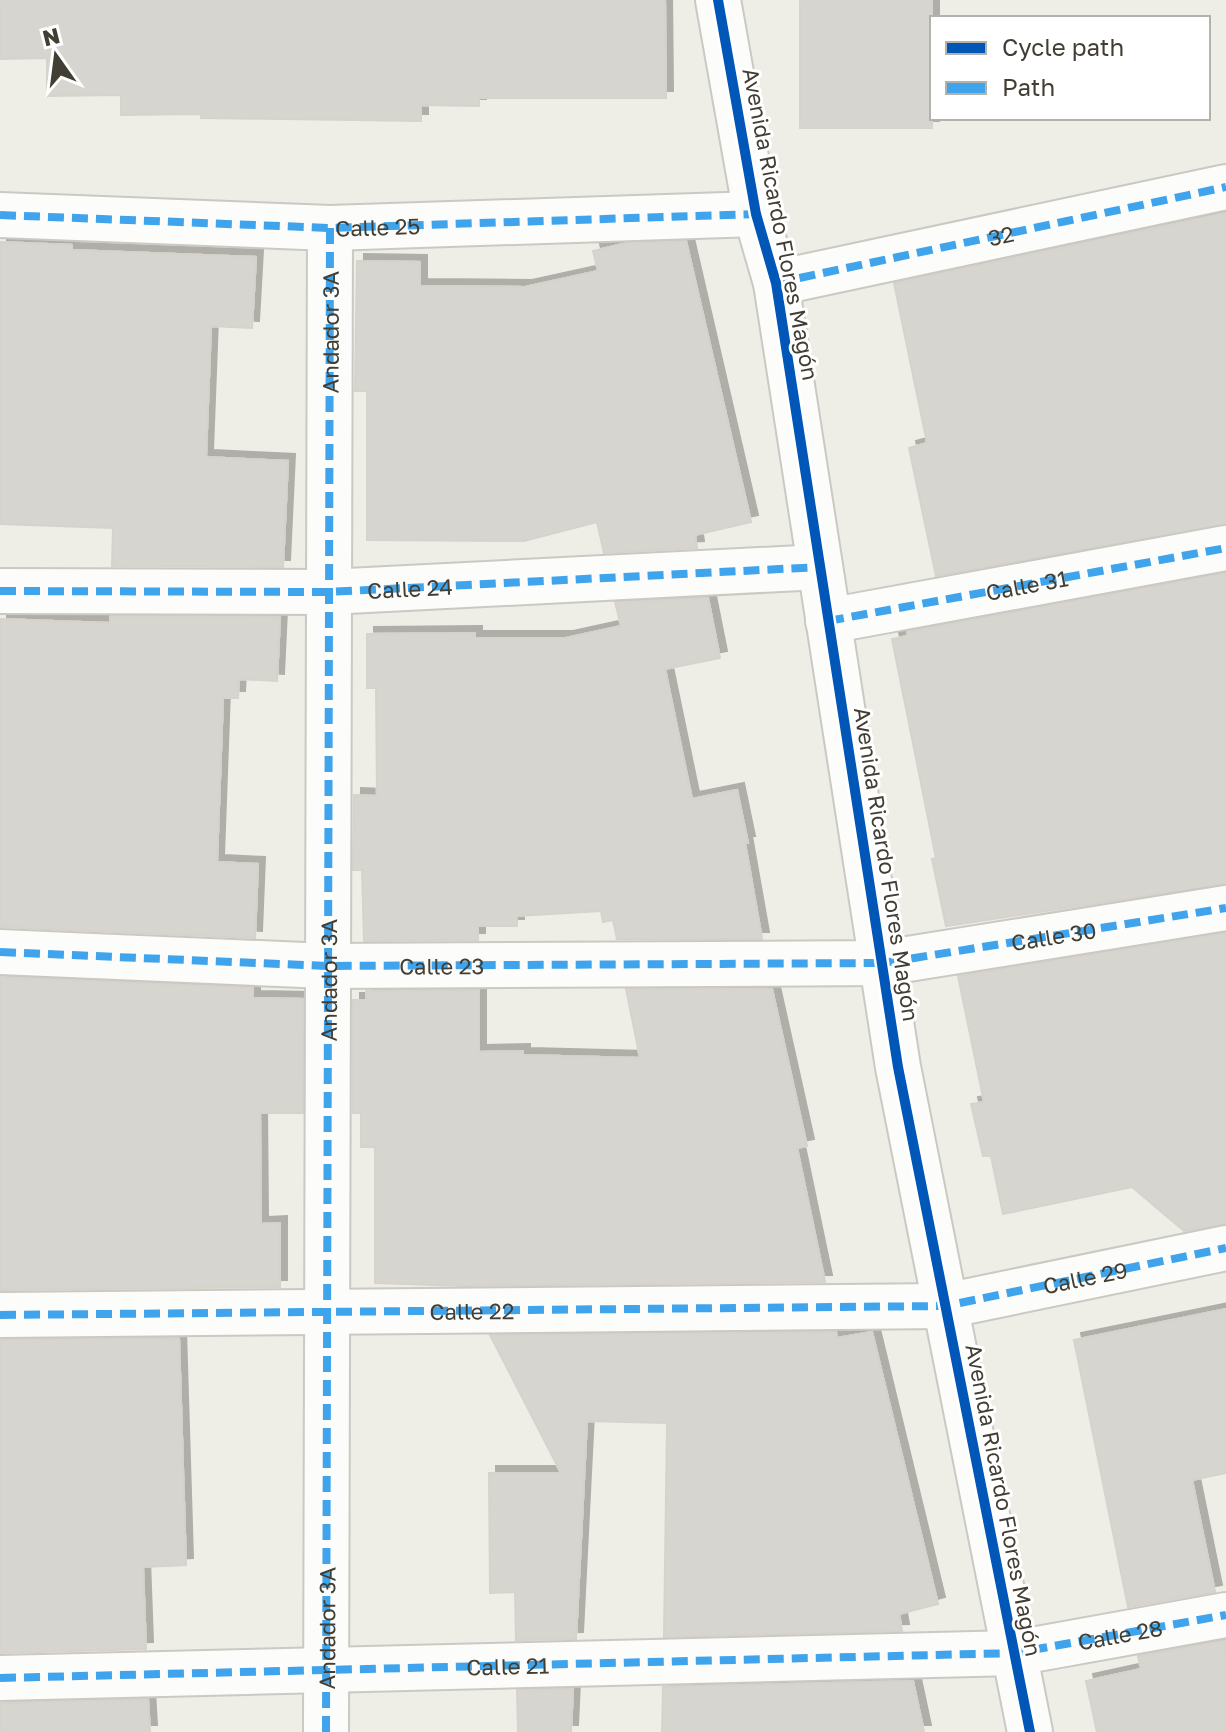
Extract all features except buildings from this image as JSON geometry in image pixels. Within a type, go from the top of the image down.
[{"type":"street","name":"Avenida Ricardo Flores Magón","points":[[718,0],[756,214],[776,283],[898,1067],[1030,1732]]},
{"type":"street","name":"32","points":[[776,283],[1226,187]]},
{"type":"street","name":"Calle 25","points":[[0,215],[330,228],[756,214]]},
{"type":"street","name":"Andador 3A","points":[[326,1732],[330,228]]},
{"type":"street","name":"Calle 31","points":[[828,621],[1226,548]]},
{"type":"street","name":"Calle 24","points":[[0,591],[328,592],[820,567]]},
{"type":"street","name":"Calle 30","points":[[883,963],[1226,908]]},
{"type":"street","name":"Calle 23","points":[[0,952],[327,966],[883,963]]},
{"type":"street","name":"Calle 29","points":[[945,1306],[1226,1248]]},
{"type":"street","name":"Calle 22","points":[[0,1315],[945,1306]]},
{"type":"street","name":"Calle 28","points":[[1015,1653],[1226,1615]]},
{"type":"street","name":"Calle 21","points":[[0,1678],[1015,1653]]},
{"type":"marked path","points":[[776,283],[1226,187]]},
{"type":"marked path","points":[[0,215],[330,228],[756,214]]},
{"type":"marked path","points":[[326,1732],[330,228]]},
{"type":"marked path","points":[[828,621],[1226,548]]},
{"type":"marked path","points":[[0,591],[328,592],[820,567]]},
{"type":"marked path","points":[[0,952],[327,966],[883,963],[1226,908]]},
{"type":"marked path","points":[[0,1315],[945,1306],[1226,1248]]},
{"type":"marked path","points":[[0,1678],[1015,1653],[1226,1615]]},
{"type":"cycle path","points":[[718,0],[756,214],[776,283],[898,1067],[1030,1732]]}]
